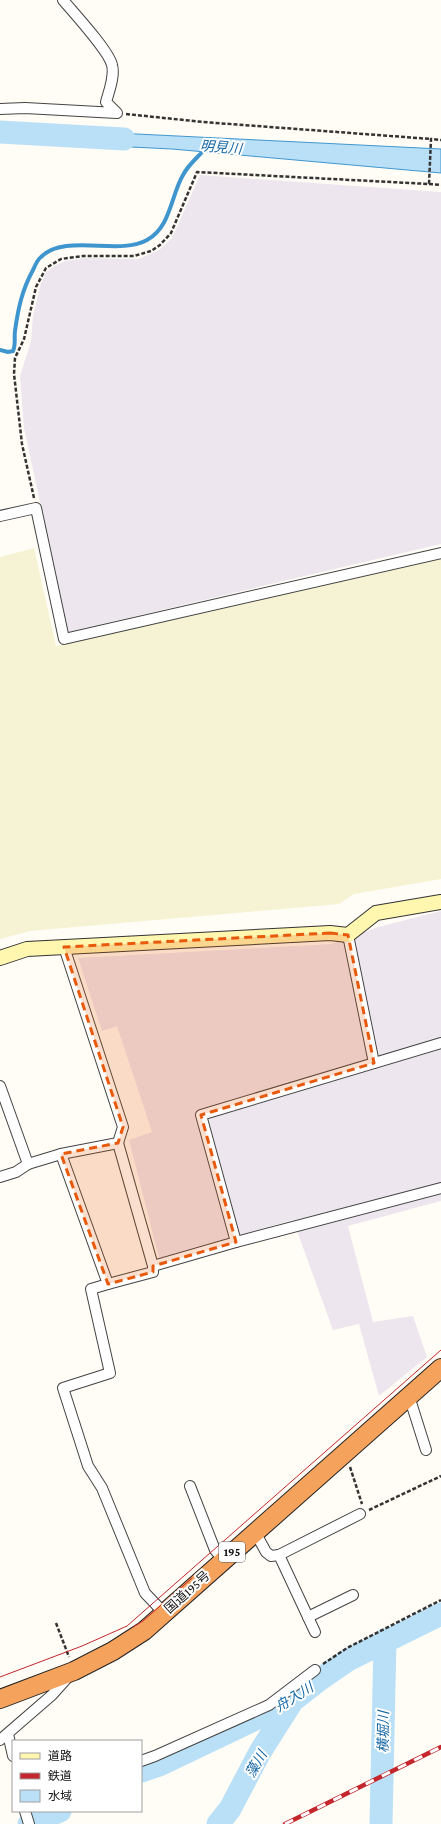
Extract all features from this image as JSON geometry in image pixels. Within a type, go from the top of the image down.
[{"type":"highway","name":"国道195号","points":[[0,1699],[74,1670],[113,1651],[144,1631],[441,1368]]},
{"type":"street","points":[[63,0],[100,45],[112,64],[113,75],[106,102],[117,113]]},
{"type":"street","points":[[0,109],[25,108],[117,113]]},
{"type":"street","points":[[0,516],[36,508],[64,639],[441,553]]},
{"type":"street","points":[[0,958],[28,949],[330,934],[348,935],[376,913],[441,902]]},
{"type":"street","points":[[348,935],[374,1063]]},
{"type":"street","points":[[64,947],[123,1127],[118,1143],[153,1266],[153,1272],[91,1289],[110,1372],[63,1388],[88,1466],[102,1488],[145,1593],[164,1613]]},
{"type":"street","points":[[236,1242],[201,1115],[441,1043]]},
{"type":"street","points":[[0,1086],[28,1164]]},
{"type":"street","points":[[0,1177],[16,1172],[28,1164],[61,1154],[118,1143]]},
{"type":"street","points":[[61,1154],[108,1284]]},
{"type":"street","points":[[153,1266],[236,1242],[441,1188]]},
{"type":"street","points":[[409,1396],[426,1450]]},
{"type":"street","points":[[190,1486],[215,1550],[223,1560]]},
{"type":"street","points":[[255,1532],[266,1552],[271,1556],[279,1555],[362,1513]]},
{"type":"street","points":[[279,1555],[315,1632]]},
{"type":"street","points":[[308,1617],[353,1595]]},
{"type":"street","points":[[12,1754],[4,1737],[52,1695],[74,1670]]},
{"type":"street","points":[[142,1761],[269,1705],[315,1670]]},
{"type":"path","points":[[117,113],[203,122],[441,140]]},
{"type":"path","points":[[429,184],[428,178],[431,139]]},
{"type":"path","points":[[36,508],[22,444],[14,374],[15,358],[24,338],[36,286],[46,268],[61,259],[82,256],[134,256],[151,251],[160,245],[171,234],[197,172],[441,185]]},
{"type":"path","points":[[346,1452],[362,1513],[441,1476]]},
{"type":"path","points":[[315,1670],[347,1648],[441,1600]]},
{"type":"path","points":[[56,1623],[74,1670]]},
{"type":"highlighted area","points":[[330,933],[348,935],[374,1063],[201,1115],[236,1242],[153,1266],[153,1272],[108,1284],[61,1154],[118,1143],[123,1127],[64,947]]},
{"type":"shaded area","points":[[200,175],[441,192],[441,544],[68,632],[24,428],[20,376],[31,341],[33,316],[41,283],[46,272],[65,261],[85,258],[138,259],[159,250],[172,238]]},
{"type":"shaded area","points":[[34,548],[56,646],[441,558],[441,879],[354,894],[339,904],[30,931],[0,939],[0,557]]},
{"type":"shaded area","points":[[441,911],[441,1201],[348,1226],[373,1322],[413,1316],[427,1357],[379,1396],[359,1324],[333,1330],[293,1220],[159,1258],[129,1140],[152,1132],[117,1026],[102,1031],[78,958],[331,944],[378,927]]},
{"type":"water","points":[[96,132],[441,149],[441,173],[172,149],[90,145]]},
{"type":"waterway","name":"明見川","points":[[0,132],[124,139]]},
{"type":"waterway","points":[[0,350],[8,352],[13,351],[16,323],[21,300],[29,277],[40,258],[51,250],[64,246],[122,246],[147,240],[155,234],[166,219],[185,171],[205,149]]},
{"type":"waterway","name":"舟入川","points":[[142,1771],[159,1765],[291,1702],[348,1660],[441,1614]]},
{"type":"waterway","name":"横堀川","points":[[381,1824],[385,1640]]},
{"type":"waterway","name":"藻川","points":[[218,1824],[230,1809],[260,1752],[291,1703]]},
{"type":"waterway","name":"舟入川","points":[[29,1824],[58,1812]]},
{"type":"tram line","points":[[0,1677],[82,1646],[127,1626],[441,1350]]},
{"type":"tram line","points":[[133,1627],[143,1621],[192,1578]]},
{"type":"railway","points":[[285,1824],[441,1747]]}]
